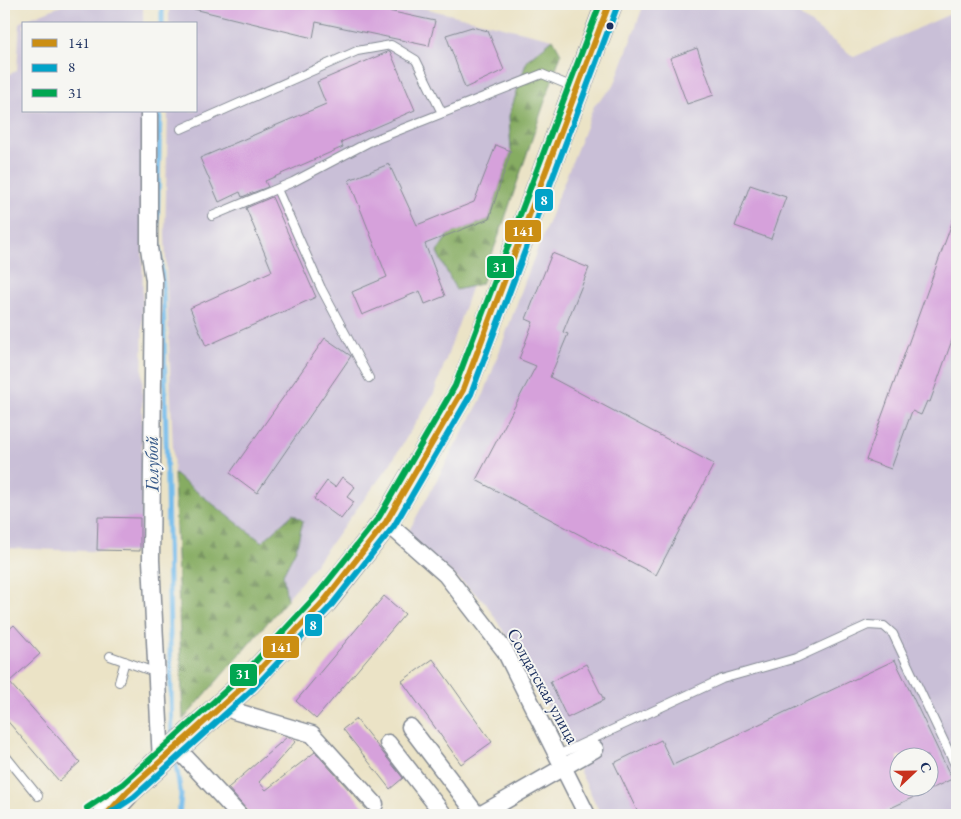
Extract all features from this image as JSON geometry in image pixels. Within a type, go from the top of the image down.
[{"type":"main road","points":[[106,815],[128,792],[173,752],[230,706],[324,601],[386,522],[463,390],[609,4]]},
{"type":"main road","points":[[92,815],[128,792]]},
{"type":"street","points":[[149,114],[149,248],[154,280],[151,560],[157,673],[173,752],[238,815]]},
{"type":"street","name":"Солдатская улица","points":[[386,522],[446,575],[505,651],[587,815]]},
{"type":"street","points":[[230,706],[312,734],[375,804]]},
{"type":"street","points":[[410,727],[479,815],[561,761],[595,749]]},
{"type":"street","points":[[388,743],[444,815]]},
{"type":"lane","points":[[182,129],[358,51],[391,45],[416,60],[442,113]]},
{"type":"lane","points":[[212,216],[277,189],[370,142],[542,74],[578,89]]},
{"type":"lane","points":[[277,189],[321,288],[369,378]]},
{"type":"lane","points":[[561,761],[722,679],[796,658],[868,625],[884,626],[893,634],[957,769]]},
{"type":"lane","points":[[110,656],[157,673]]},
{"type":"lane","points":[[119,682],[125,661]]},
{"type":"lane","points":[[4,754],[38,796]]},
{"type":"shaded area","points":[[66,4],[143,4],[143,22],[22,22],[22,112],[143,112],[142,553],[4,548],[4,76],[17,71],[20,22]]},
{"type":"shaded area","points":[[169,4],[406,4],[553,39],[465,306],[434,393],[389,466],[304,579],[183,720],[165,235],[168,112],[198,112],[198,22],[169,22]]},
{"type":"shaded area","points":[[644,4],[785,4],[854,57],[957,11],[957,815],[601,815],[539,688],[485,602],[407,534],[484,394],[525,281],[594,106],[614,86]]},
{"type":"green space","points":[[553,39],[561,54],[481,284],[456,290],[437,252],[448,235],[489,219],[511,151],[509,116],[527,60]]},
{"type":"green space","points":[[174,474],[262,542],[293,514],[303,521],[296,549],[283,574],[287,600],[183,720]]},
{"type":"building","points":[[194,4],[356,4],[435,21],[429,46],[316,22],[313,38],[194,9]]},
{"type":"building","points":[[472,27],[488,31],[504,70],[465,88],[446,35]]},
{"type":"building","points":[[697,48],[714,95],[687,104],[670,58]]},
{"type":"building","points":[[390,51],[415,110],[341,142],[343,147],[265,181],[268,187],[242,197],[240,192],[219,202],[200,158],[326,104],[317,82]]},
{"type":"building","points":[[496,145],[511,151],[489,219],[425,244],[445,296],[425,304],[420,291],[362,315],[352,292],[387,277],[349,180],[389,164],[417,225],[474,202]]},
{"type":"building","points":[[750,185],[786,197],[771,239],[735,226]]},
{"type":"building","points":[[272,197],[316,297],[206,346],[190,308],[272,271],[246,208]]},
{"type":"building","points":[[956,212],[957,326],[930,402],[927,401],[921,415],[912,411],[891,469],[866,460]]},
{"type":"building","points":[[552,253],[589,268],[563,332],[568,334],[550,377],[714,464],[656,575],[476,480],[536,366],[519,359],[533,322],[526,319]]},
{"type":"building","points":[[325,338],[351,356],[257,493],[230,473]]},
{"type":"building","points":[[342,477],[355,487],[347,497],[354,502],[341,519],[314,499],[327,481],[335,487]]},
{"type":"building","points":[[98,517],[140,518],[140,551],[97,550]]},
{"type":"building","points":[[384,596],[405,614],[316,719],[296,701]]},
{"type":"building","points":[[14,625],[40,654],[9,682],[80,762],[59,781],[4,717],[4,634]]},
{"type":"building","points":[[433,659],[492,742],[461,764],[402,681]]},
{"type":"building","points":[[895,660],[936,746],[888,746],[888,796],[916,796],[876,815],[639,815],[614,763],[661,740],[673,765]]},
{"type":"building","points":[[586,664],[604,700],[567,718],[550,682]]},
{"type":"building","points":[[356,719],[403,778],[390,789],[343,729]]},
{"type":"building","points":[[287,737],[296,741],[259,782],[266,790],[315,752],[368,811],[377,815],[251,815],[228,788]]},
{"type":"building","points":[[938,750],[952,779],[938,786]]},
{"type":"waterway","name":"Голубой","points":[[162,4],[162,22]]},
{"type":"waterway","name":"Голубой","points":[[160,112],[157,229],[163,284],[172,740]]},
{"type":"waterway","name":"Голубой","points":[[175,759],[181,795],[179,815]]},
{"type":"transit line","name":"31","points":[[87,808],[123,784],[242,676],[317,595],[379,517],[455,386],[600,4]]},
{"type":"transit line","name":"141","points":[[106,815],[128,791],[248,682],[324,601],[386,522],[463,390],[609,4]]},
{"type":"transit line","name":"8","points":[[107,815],[134,797],[254,688],[330,607],[394,526],[471,394],[617,7]]}]
